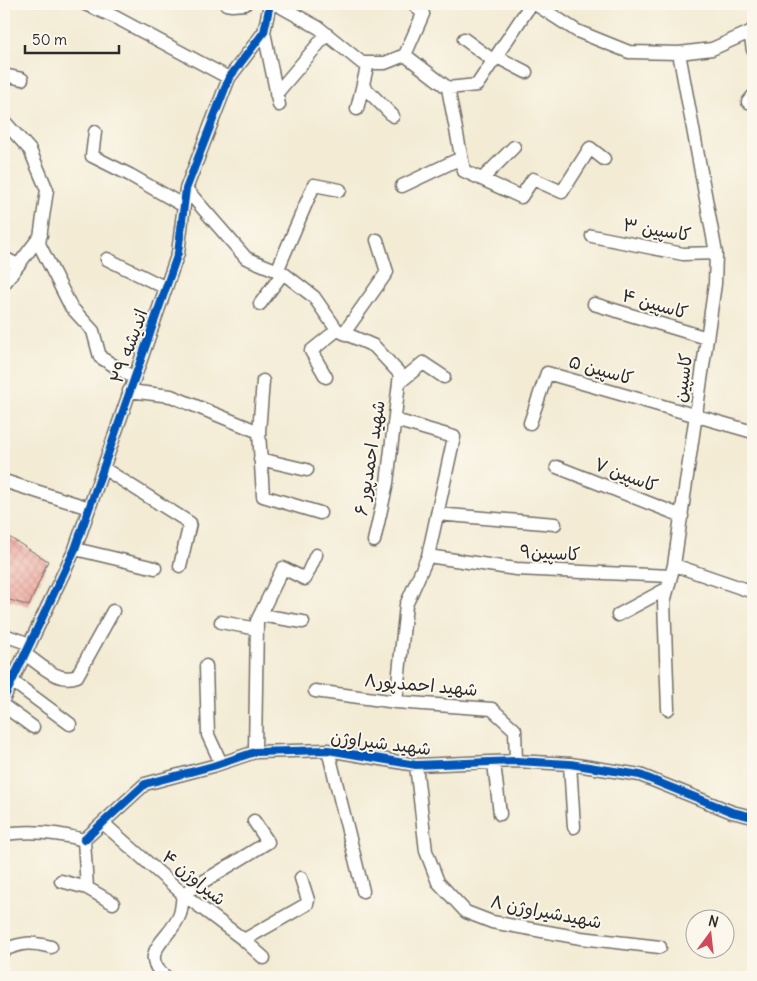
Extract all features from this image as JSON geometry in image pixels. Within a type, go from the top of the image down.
[{"type":"street","points":[[85,4],[115,17],[229,78]]},
{"type":"street","points":[[226,4],[245,4]]},
{"type":"street","name":"اندیشه ۲۹","points":[[4,698],[75,549],[178,253],[186,189],[229,78],[264,32],[270,4]]},
{"type":"street","points":[[276,4],[326,35],[362,63],[385,63],[405,55],[423,14],[414,4]]},
{"type":"street","points":[[448,88],[477,85],[533,4],[577,31],[629,52],[679,53],[712,49],[751,30],[753,50]]},
{"type":"street","points":[[264,32],[277,100],[326,35]]},
{"type":"street","points":[[464,39],[495,59],[526,72]]},
{"type":"street","name":"کاسپین","points":[[668,709],[664,602],[671,576],[682,516],[715,284],[716,253],[679,53]]},
{"type":"street","points":[[405,55],[448,88],[464,171],[521,197],[533,179],[562,192],[590,148],[604,159]]},
{"type":"street","points":[[358,109],[368,63]]},
{"type":"street","points":[[4,75],[22,79]]},
{"type":"street","points":[[362,86],[393,116]]},
{"type":"street","points":[[4,121],[30,150],[47,190],[40,240],[71,307],[93,331],[100,357],[134,378]]},
{"type":"street","points":[[95,132],[92,156],[184,206]]},
{"type":"street","points":[[482,179],[514,147]]},
{"type":"street","points":[[402,186],[461,158]]},
{"type":"street","points":[[260,304],[280,272],[314,185],[340,190]]},
{"type":"street","points":[[186,189],[246,258],[280,272],[314,297],[341,332],[374,346],[400,374],[400,382]]},
{"type":"street","name":"کاسپین ۳","points":[[592,236],[683,254],[716,253]]},
{"type":"street","points":[[4,284],[40,240]]},
{"type":"street","points":[[326,377],[311,351],[341,332],[387,272],[377,240]]},
{"type":"street","points":[[4,258],[18,265]]},
{"type":"street","points":[[107,259],[166,288]]},
{"type":"street","name":"کاسپین ۴","points":[[594,304],[707,338]]},
{"type":"street","points":[[400,382],[423,363],[444,377]]},
{"type":"street","name":"کاسپین ۵","points":[[530,423],[547,373],[696,415]]},
{"type":"street","points":[[264,381],[259,432],[263,496],[320,513]]},
{"type":"street","name":"شهید احمدپور ۶","points":[[374,540],[387,483],[400,382]]},
{"type":"street","points":[[129,391],[171,396],[259,432]]},
{"type":"street","points":[[696,415],[753,432]]},
{"type":"street","points":[[395,420],[454,437],[428,556],[406,605],[396,702]]},
{"type":"street","points":[[260,459],[307,470]]},
{"type":"street","name":"کاسپین ۷","points":[[557,467],[682,516]]},
{"type":"street","points":[[103,468],[190,523],[180,566]]},
{"type":"street","points":[[4,480],[89,508]]},
{"type":"street","points":[[437,514],[555,524]]},
{"type":"street","points":[[75,549],[155,568]]},
{"type":"street","points":[[255,752],[257,621],[283,568],[305,579],[316,555]]},
{"type":"street","name":"کاسپین۹","points":[[428,556],[516,569],[671,576],[753,592]]},
{"type":"street","points":[[618,615],[671,576]]},
{"type":"street","points":[[4,635],[27,649],[60,678],[70,679],[77,676],[112,611]]},
{"type":"street","points":[[260,615],[303,622]]},
{"type":"street","points":[[221,622],[257,629]]},
{"type":"street","points":[[206,666],[208,736],[221,763]]},
{"type":"street","points":[[12,681],[70,724]]},
{"type":"street","name":"شهید احمدپور۸","points":[[315,691],[396,702],[492,709],[515,730],[516,761]]},
{"type":"street","points":[[4,706],[33,727]]},
{"type":"street","points":[[328,750],[363,891]]},
{"type":"street","name":"شهید شیراوژن","points":[[84,840],[145,784],[255,752],[328,750],[416,766],[516,761],[570,764],[640,775],[732,812],[753,817]]},
{"type":"street","points":[[494,763],[500,814]]},
{"type":"street","points":[[570,764],[574,827]]},
{"type":"street","name":"شهیدشیراوژن ۸","points":[[416,766],[426,851],[438,882],[466,912],[492,922],[581,938],[660,947]]},
{"type":"street","points":[[166,977],[153,962],[154,952],[180,915],[183,894],[268,842],[254,821]]},
{"type":"street","name":"شیراوژن ۴","points":[[103,823],[183,894],[244,940],[264,958]]},
{"type":"street","points":[[4,834],[23,831],[62,833],[84,840],[88,888]]},
{"type":"street","points":[[244,940],[307,904],[308,900],[301,878]]},
{"type":"street","points":[[61,881],[88,888],[113,903]]},
{"type":"street","points":[[4,950],[18,944],[31,942],[51,947]]},
{"type":"building","points":[[4,534],[48,561],[29,606],[4,598]]},
{"type":"cycle path","points":[[4,698],[75,549],[178,253],[186,189],[229,78],[264,32],[270,4]]},
{"type":"cycle path","points":[[84,840],[145,784],[213,766],[255,752],[328,750],[416,765],[516,761],[570,764],[640,775],[732,812],[753,817]]}]
